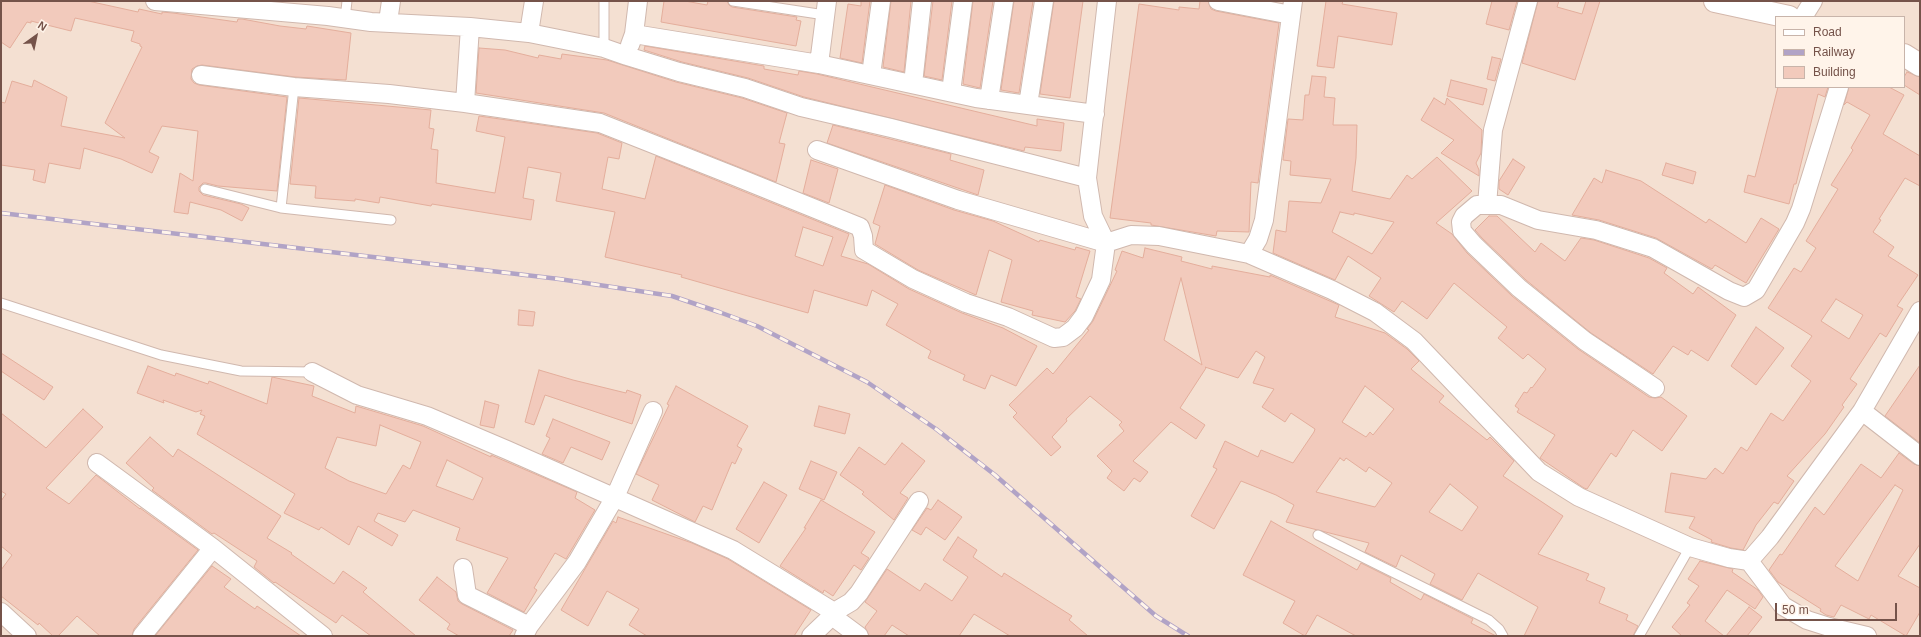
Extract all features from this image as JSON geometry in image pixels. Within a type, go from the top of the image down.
[{"type":"street","points":[[161,1],[336,9],[371,22],[470,27],[529,33],[604,48],[679,72],[745,88],[801,107],[891,128],[1087,178]]},
{"type":"street","points":[[388,22],[391,1]]},
{"type":"street","points":[[529,33],[534,1]]},
{"type":"street","points":[[626,56],[634,34],[638,1]]},
{"type":"street","points":[[871,75],[881,1]]},
{"type":"street","points":[[912,84],[922,1]]},
{"type":"street","points":[[951,92],[963,1]]},
{"type":"street","points":[[989,100],[1004,1]]},
{"type":"street","points":[[1028,105],[1044,1]]},
{"type":"street","points":[[201,75],[294,87],[389,94],[600,123],[860,227],[864,236],[864,250],[913,279],[966,303],[1008,317],[1054,338],[1064,337],[1075,328],[1084,316],[1101,280],[1106,243],[1093,216],[1087,178],[1107,1]]},
{"type":"street","points":[[1218,1],[1292,8],[1264,220],[1258,239],[1249,254]]},
{"type":"street","points":[[1487,205],[1493,130],[1528,1]]},
{"type":"street","points":[[1715,1],[1784,16]]},
{"type":"street","points":[[1804,16],[1813,1]]},
{"type":"street","points":[[819,64],[826,8]]},
{"type":"street","points":[[465,104],[470,27]]},
{"type":"street","points":[[634,34],[819,64],[989,100],[1095,114]]},
{"type":"street","points":[[1905,56],[1920,65]]},
{"type":"street","points":[[1655,388],[1585,341],[1519,288],[1474,245],[1462,231],[1461,222],[1464,216],[1477,205],[1502,205],[1538,220],[1596,230],[1653,248],[1729,291],[1744,297],[1756,290],[1801,209],[1839,88]]},
{"type":"street","points":[[817,150],[958,200],[1106,243],[1131,235],[1159,236],[1249,254],[1332,290],[1375,312],[1414,341],[1539,472],[1579,497],[1690,547],[1729,558],[1749,561],[1783,606],[1807,620],[1867,636]]},
{"type":"street","points":[[1749,561],[1770,537],[1862,411],[1920,310]]},
{"type":"street","points":[[312,372],[357,395],[427,416],[615,497],[733,550],[833,614],[859,636]]},
{"type":"street","points":[[1862,411],[1920,456]]},
{"type":"street","points":[[463,568],[467,595],[527,631],[577,562],[615,497],[653,412]]},
{"type":"street","points":[[97,463],[213,548],[323,636]]},
{"type":"street","points":[[811,636],[833,614],[851,602],[859,593],[919,500]]},
{"type":"street","points":[[142,636],[213,548]]},
{"type":"street","points":[[1,612],[27,636]]},
{"type":"lane","points":[[604,1],[604,48]]},
{"type":"lane","points":[[733,1],[826,8]]},
{"type":"lane","points":[[281,208],[294,87]]},
{"type":"lane","points":[[205,189],[281,208],[391,220]]},
{"type":"lane","points":[[1,303],[161,355],[241,371],[312,372]]},
{"type":"lane","points":[[1318,535],[1489,620],[1503,636]]},
{"type":"lane","points":[[1638,636],[1690,547]]},
{"type":"shaded area","points":[[1,1],[1920,1],[1920,636],[1,636]]},
{"type":"building","points":[[1,1],[88,1],[138,12],[139,9],[162,14],[162,12],[173,13],[237,22],[238,19],[242,19],[280,26],[306,29],[307,26],[351,33],[346,80],[295,77],[202,65],[192,69],[191,79],[194,83],[199,85],[287,97],[277,191],[218,186],[206,183],[203,183],[199,187],[199,191],[203,195],[241,204],[249,208],[242,221],[221,210],[190,202],[188,214],[174,212],[180,173],[193,181],[198,131],[162,126],[149,152],[159,157],[152,173],[121,159],[84,148],[80,169],[49,163],[45,183],[33,180],[35,170],[1,165],[1,102],[5,103],[12,81],[32,87],[34,80],[67,97],[61,126],[125,138],[105,123],[142,47],[140,44],[131,41],[134,31],[75,18],[71,31],[31,21],[31,23],[27,22],[10,48],[1,42]]},
{"type":"building","points":[[664,1],[685,1],[707,5],[708,1],[727,1],[732,7],[797,17],[796,20],[801,21],[796,46],[661,22]]},
{"type":"building","points":[[861,1],[870,1],[862,63],[840,58],[848,4],[861,6]]},
{"type":"building","points":[[891,1],[911,1],[904,72],[883,67]]},
{"type":"building","points":[[933,1],[952,1],[942,80],[924,76]]},
{"type":"building","points":[[973,1],[993,1],[980,88],[963,84]]},
{"type":"building","points":[[1014,1],[1033,1],[1019,93],[1001,90]]},
{"type":"building","points":[[1054,1],[1083,1],[1070,98],[1040,94]]},
{"type":"building","points":[[1200,1],[1208,1],[1211,9],[1216,11],[1279,23],[1258,183],[1251,182],[1249,232],[1217,231],[1216,236],[1151,225],[1151,223],[1110,218],[1139,4],[1179,10],[1179,7],[1199,9]]},
{"type":"building","points":[[1326,1],[1343,1],[1342,4],[1397,13],[1392,45],[1338,36],[1334,68],[1317,66]]},
{"type":"building","points":[[1492,1],[1517,1],[1509,30],[1486,24]]},
{"type":"building","points":[[1538,1],[1559,1],[1557,7],[1582,14],[1586,1],[1600,1],[1575,80],[1522,63]]},
{"type":"building","points":[[645,46],[764,66],[764,69],[798,75],[799,71],[817,74],[1037,126],[1037,119],[1064,123],[1061,151],[1025,147],[1024,151],[804,97],[748,78],[682,62],[644,50]]},
{"type":"building","points":[[479,48],[505,50],[538,58],[539,55],[561,59],[562,54],[607,60],[676,82],[742,98],[787,113],[779,143],[785,144],[776,182],[604,113],[476,93]]},
{"type":"building","points":[[1492,57],[1501,59],[1495,81],[1487,79]]},
{"type":"building","points":[[1907,72],[1920,77],[1920,95],[1905,86],[1905,75]]},
{"type":"building","points":[[1312,76],[1326,77],[1324,97],[1335,98],[1333,125],[1357,125],[1356,158],[1352,191],[1390,199],[1407,175],[1412,179],[1437,157],[1472,191],[1436,223],[1452,234],[1467,253],[1512,296],[1578,349],[1649,397],[1661,397],[1687,416],[1662,451],[1633,430],[1616,457],[1611,453],[1587,489],[1584,488],[1540,458],[1555,435],[1517,412],[1519,409],[1515,406],[1524,392],[1527,393],[1531,387],[1532,388],[1546,369],[1528,354],[1523,359],[1498,338],[1507,327],[1454,283],[1427,319],[1402,301],[1394,312],[1369,296],[1381,278],[1348,256],[1335,280],[1273,253],[1276,230],[1286,232],[1289,201],[1321,203],[1331,179],[1290,175],[1291,161],[1283,160],[1288,119],[1303,120],[1305,95],[1309,95]],"holes":[[[1340,212],[1354,215],[1354,213],[1394,222],[1372,254],[1332,232]]]},
{"type":"building","points":[[1451,80],[1487,89],[1483,105],[1447,96]]},
{"type":"building","points":[[1778,88],[1828,88],[1825,97],[1818,94],[1796,184],[1794,184],[1789,204],[1744,192],[1748,175],[1755,177]]},
{"type":"building","points":[[1849,88],[1891,88],[1904,95],[1883,134],[1920,156],[1920,186],[1905,178],[1879,219],[1881,220],[1873,232],[1894,247],[1888,256],[1918,275],[1897,306],[1903,309],[1886,337],[1880,333],[1850,379],[1857,384],[1842,405],[1844,407],[1825,434],[1787,476],[1794,481],[1778,504],[1774,502],[1756,525],[1743,550],[1731,548],[1711,542],[1712,540],[1689,528],[1695,517],[1665,512],[1671,473],[1706,479],[1715,468],[1723,474],[1741,447],[1747,451],[1771,413],[1783,421],[1811,381],[1791,366],[1812,336],[1768,308],[1794,268],[1801,272],[1816,248],[1806,241],[1838,189],[1831,185],[1853,150],[1851,148],[1870,115],[1847,102],[1844,105]],"holes":[[[1836,299],[1863,315],[1849,339],[1821,321]]]},
{"type":"building","points":[[299,98],[431,110],[429,128],[434,129],[431,149],[438,150],[436,183],[495,193],[505,137],[476,131],[479,116],[597,133],[622,143],[619,159],[608,157],[602,189],[645,199],[656,156],[849,234],[841,256],[868,264],[909,289],[962,313],[1003,328],[1037,346],[1016,386],[991,375],[985,389],[963,380],[965,375],[928,358],[931,351],[886,325],[898,304],[872,290],[867,306],[814,290],[808,313],[681,277],[682,275],[605,257],[615,212],[556,201],[561,173],[528,167],[523,198],[534,200],[531,220],[432,204],[431,206],[380,197],[379,203],[355,199],[355,201],[315,198],[316,186],[290,184]],"holes":[[[803,227],[833,237],[823,266],[795,256]]]},
{"type":"building","points":[[1434,98],[1445,105],[1447,98],[1482,130],[1481,153],[1476,163],[1479,170],[1479,176],[1441,153],[1454,140],[1421,120]]},
{"type":"building","points":[[833,125],[951,154],[950,160],[984,170],[978,195],[827,143]]},
{"type":"building","points":[[1513,159],[1525,167],[1508,195],[1499,189],[1499,181]]},
{"type":"building","points":[[811,160],[838,169],[829,203],[803,193]]},
{"type":"building","points":[[1666,163],[1696,172],[1693,184],[1662,175]]},
{"type":"building","points":[[1606,170],[1641,181],[1706,223],[1709,219],[1746,243],[1761,218],[1779,229],[1746,283],[1715,265],[1712,269],[1656,238],[1599,220],[1572,215],[1594,178],[1602,183]]},
{"type":"building","points":[[885,185],[954,210],[993,221],[1039,242],[1040,240],[1075,250],[1076,247],[1090,251],[1076,297],[1081,299],[1075,311],[1065,322],[1032,315],[1033,311],[1001,302],[1012,260],[989,250],[976,295],[918,270],[875,244],[880,226],[873,223]]},
{"type":"building","points":[[1489,216],[1497,216],[1535,252],[1541,243],[1565,261],[1581,238],[1594,240],[1649,258],[1667,268],[1664,273],[1693,294],[1698,287],[1736,315],[1708,361],[1691,350],[1688,355],[1673,346],[1653,374],[1591,333],[1526,280],[1482,238],[1475,230]]},
{"type":"building","points":[[1145,248],[1182,257],[1181,261],[1212,269],[1212,266],[1270,277],[1270,275],[1339,305],[1335,317],[1385,333],[1407,349],[1419,361],[1411,369],[1444,396],[1439,402],[1487,440],[1490,437],[1514,461],[1503,476],[1563,516],[1538,554],[1589,574],[1586,580],[1605,588],[1599,603],[1628,615],[1626,620],[1638,626],[1633,636],[1524,636],[1538,607],[1478,573],[1462,600],[1430,584],[1435,574],[1401,555],[1396,567],[1365,552],[1369,543],[1286,522],[1294,505],[1276,495],[1241,481],[1214,529],[1191,516],[1217,469],[1213,467],[1225,441],[1258,457],[1261,450],[1293,463],[1314,432],[1315,429],[1291,413],[1285,422],[1262,407],[1274,389],[1253,383],[1265,357],[1256,351],[1238,378],[1205,367],[1206,368],[1180,408],[1205,425],[1196,439],[1171,422],[1133,461],[1148,472],[1140,482],[1134,478],[1124,491],[1107,478],[1112,471],[1097,456],[1124,431],[1119,425],[1122,422],[1090,396],[1066,419],[1067,421],[1052,437],[1061,447],[1051,456],[1013,417],[1017,413],[1009,405],[1047,368],[1053,374],[1089,330],[1087,329],[1093,321],[1117,271],[1115,270],[1122,251],[1143,258]],"holes":[[[1181,278],[1202,365],[1164,340]],[[1365,386],[1394,409],[1373,435],[1370,432],[1366,437],[1342,422]],[[1340,458],[1344,461],[1346,458],[1366,472],[1369,467],[1392,483],[1375,507],[1316,492]],[[1450,484],[1478,507],[1462,531],[1429,512]]]},
{"type":"building","points":[[519,310],[535,312],[533,326],[518,325]]},
{"type":"building","points":[[1756,327],[1784,348],[1756,385],[1731,366]]},
{"type":"building","points":[[1,353],[53,387],[44,400],[1,371]]},
{"type":"building","points":[[1920,365],[1920,443],[1885,416]]},
{"type":"building","points":[[148,366],[175,376],[176,373],[208,384],[209,381],[267,404],[272,377],[314,386],[312,396],[355,413],[356,406],[423,426],[491,457],[491,455],[577,492],[575,498],[595,510],[566,559],[555,553],[534,588],[537,590],[524,612],[487,593],[508,558],[456,540],[460,528],[413,510],[405,522],[378,513],[374,521],[398,535],[392,546],[358,526],[349,545],[321,527],[319,530],[284,513],[295,494],[197,434],[205,416],[200,414],[202,410],[196,412],[163,400],[164,403],[137,393]],"holes":[[[380,425],[421,442],[410,469],[403,465],[386,494],[349,481],[325,468],[337,437],[376,446]],[[447,460],[483,478],[473,500],[436,486]]]},
{"type":"building","points":[[539,370],[626,393],[627,390],[641,395],[632,424],[545,395],[534,425],[525,422]]},
{"type":"building","points":[[676,386],[748,426],[737,446],[742,449],[735,464],[732,462],[712,510],[703,506],[695,522],[652,500],[659,485],[636,474],[669,405],[667,404]]},
{"type":"building","points":[[485,401],[499,405],[494,428],[480,425]]},
{"type":"building","points":[[819,406],[850,414],[845,434],[814,426]]},
{"type":"building","points":[[83,409],[103,427],[46,488],[69,504],[96,475],[140,509],[198,550],[134,629],[132,636],[100,636],[77,616],[58,636],[53,636],[39,623],[38,625],[1,596],[1,570],[12,555],[1,546],[1,501],[6,494],[1,491],[1,413],[46,448]]},
{"type":"building","points":[[553,419],[610,442],[602,460],[571,447],[563,463],[542,454],[550,438],[546,436]]},
{"type":"building","points":[[150,437],[173,457],[178,449],[281,516],[267,538],[292,553],[291,554],[334,584],[343,571],[367,588],[363,592],[416,636],[371,636],[342,615],[336,623],[275,582],[274,583],[254,567],[257,561],[214,533],[212,534],[152,490],[154,488],[126,463]]},
{"type":"building","points":[[902,443],[925,461],[900,493],[908,498],[894,520],[862,494],[864,492],[840,475],[859,447],[885,465]]},
{"type":"building","points":[[1899,453],[1914,464],[1920,466],[1920,544],[1898,576],[1920,588],[1920,612],[1906,636],[1871,615],[1869,619],[1841,605],[1834,617],[1826,615],[1820,611],[1821,609],[1778,582],[1769,570],[1780,554],[1782,555],[1815,507],[1824,515],[1861,464],[1881,478]],"holes":[[[1895,485],[1903,490],[1858,581],[1835,566]]]},
{"type":"building","points":[[811,461],[837,472],[824,500],[799,489]]},
{"type":"building","points":[[764,482],[787,495],[759,543],[736,529]]},
{"type":"building","points":[[821,500],[875,532],[861,553],[869,558],[861,570],[854,565],[833,596],[824,590],[823,593],[780,566],[806,528],[804,528]]},
{"type":"building","points":[[938,500],[962,517],[945,540],[926,527],[921,535],[912,530],[927,508],[931,510]]},
{"type":"building","points":[[618,517],[692,543],[728,559],[811,610],[794,636],[647,636],[629,625],[639,609],[607,591],[588,626],[561,610],[613,521],[616,523]]},
{"type":"building","points":[[1271,521],[1357,570],[1361,563],[1391,578],[1390,582],[1421,600],[1424,594],[1473,619],[1471,623],[1496,636],[1356,636],[1317,615],[1305,636],[1283,623],[1295,601],[1243,575]]},
{"type":"building","points":[[958,537],[977,550],[973,557],[1002,577],[1004,573],[1072,616],[1069,620],[1088,636],[1010,636],[974,614],[959,636],[909,636],[892,625],[884,636],[869,636],[865,627],[877,611],[865,602],[887,569],[920,591],[925,583],[952,601],[968,577],[943,560]]},
{"type":"building","points":[[1700,561],[1733,569],[1732,572],[1758,590],[1763,597],[1755,609],[1727,590],[1705,621],[1724,636],[1682,636],[1672,627],[1690,605],[1687,603],[1699,586],[1688,579]]},
{"type":"building","points":[[212,566],[231,579],[224,587],[255,609],[257,606],[301,636],[155,636]]},
{"type":"building","points":[[437,577],[456,592],[458,601],[462,604],[513,630],[509,636],[459,636],[447,629],[450,624],[419,600]]},
{"type":"building","points":[[1749,607],[1762,617],[1747,636],[1726,636]]},
{"type":"railway","points":[[1,213],[559,279],[672,296],[719,312],[757,326],[867,382],[936,429],[995,475],[1156,616],[1188,636]]}]
